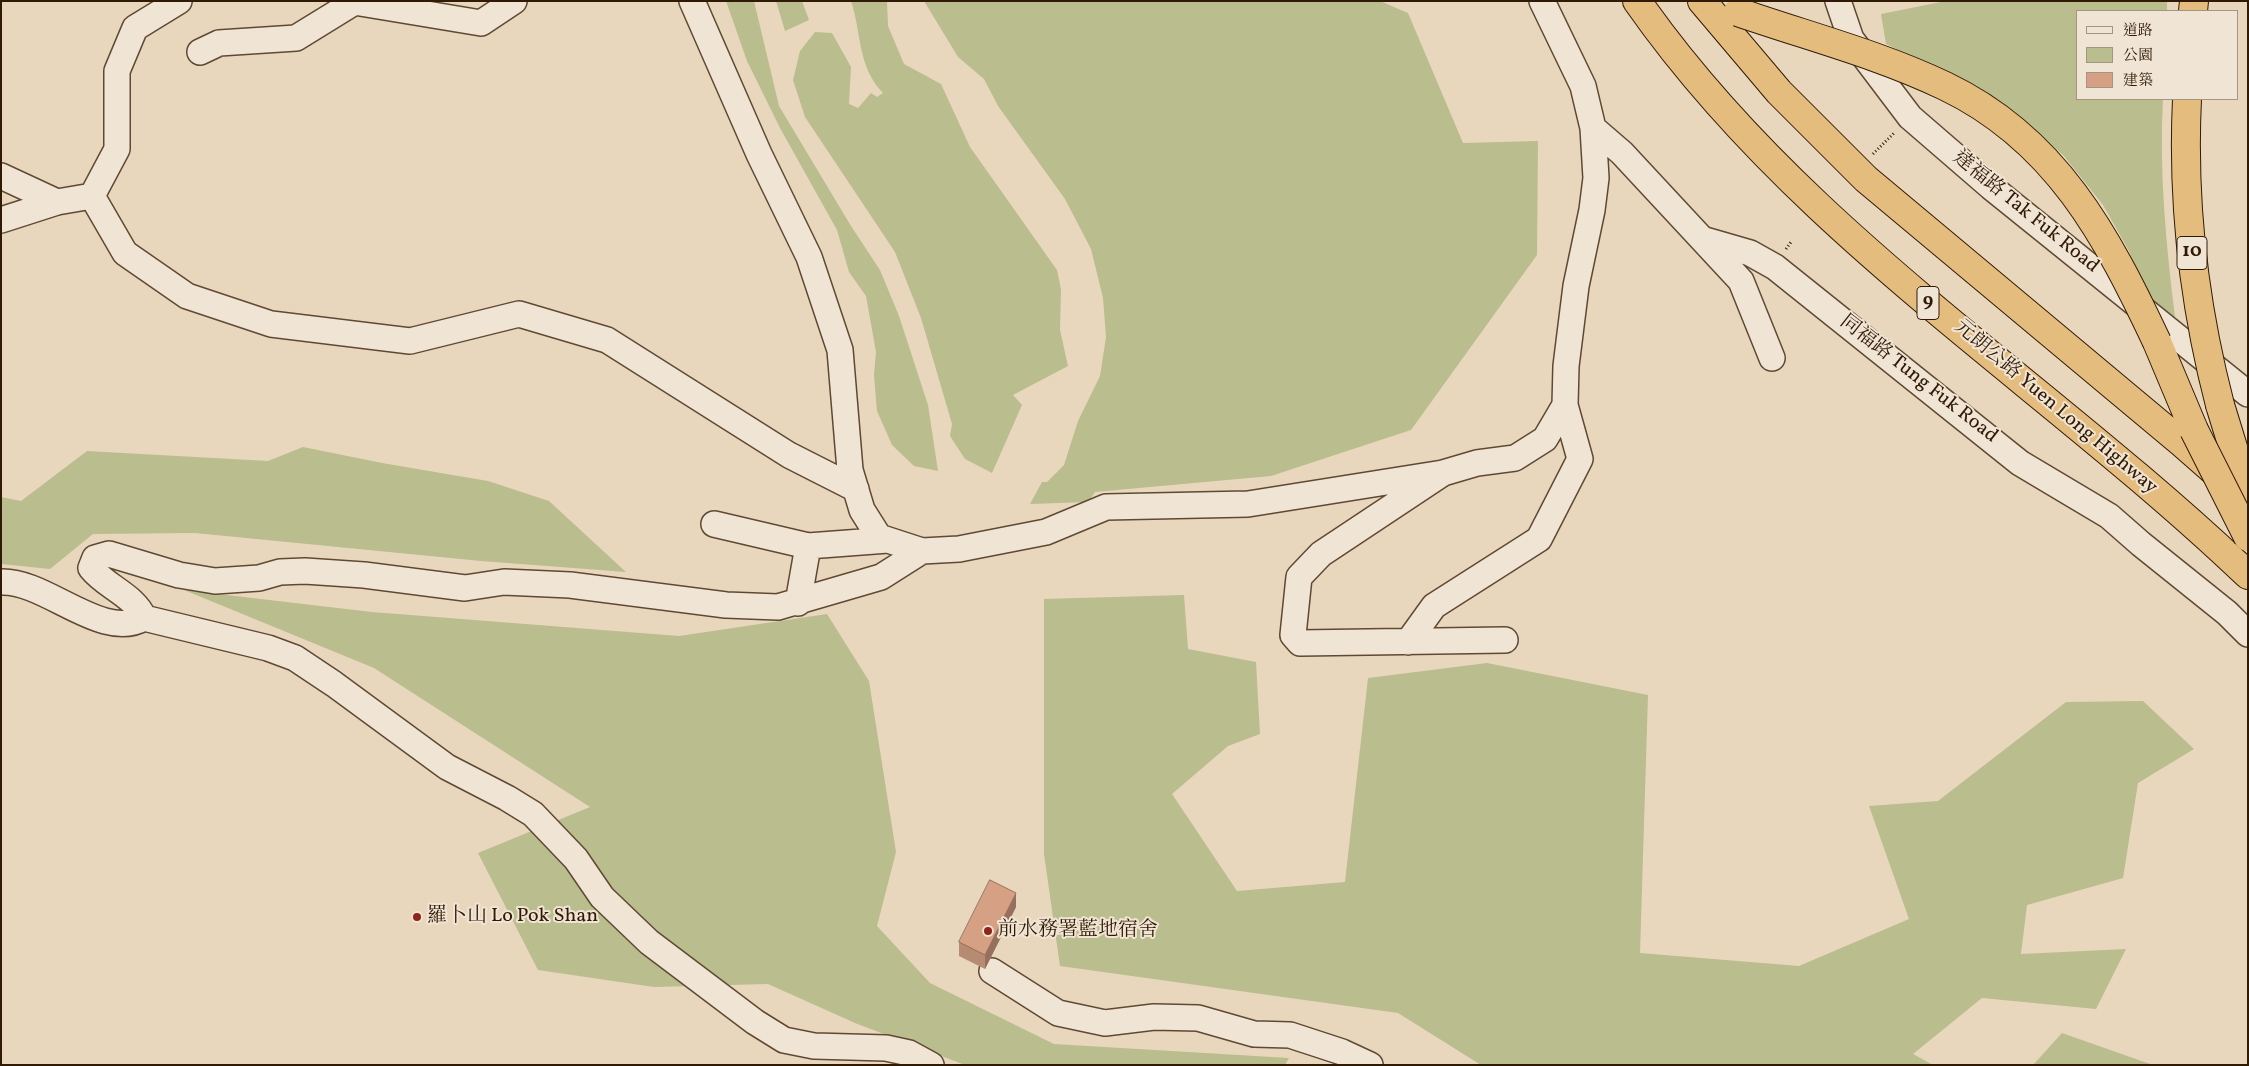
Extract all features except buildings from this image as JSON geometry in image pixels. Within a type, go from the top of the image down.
[{"type":"highway","name":"元朗公路 Yuen Long Highway","points":[[1637,1],[1680,60],[1718,104],[1792,183],[1890,271],[2148,486],[2248,575]]},
{"type":"highway","points":[[1702,1],[1778,92],[1866,179],[2182,443],[2248,501]]},
{"type":"highway","points":[[1726,7],[1836,43],[1944,86],[1992,114],[2048,161],[2080,200],[2114,253],[2157,342],[2194,430],[2248,537]]},
{"type":"highway","name":"10","points":[[2187,100],[2187,203],[2200,320],[2220,405],[2248,496]]},
{"type":"street","points":[[92,196],[117,149],[117,71],[134,28],[179,1]]},
{"type":"street","points":[[200,52],[219,43],[296,38],[353,2],[481,23],[514,1]]},
{"type":"street","points":[[692,1],[759,154],[812,266],[840,350],[850,470],[862,510],[879,537],[922,551],[959,549],[1046,532],[1106,507],[1248,504],[1443,473],[1477,463],[1515,458],[1545,439],[1565,405]]},
{"type":"street","points":[[1408,642],[1434,606],[1539,539],[1580,459],[1565,405],[1566,366],[1576,286],[1592,210],[1596,178],[1593,128],[1583,86],[1542,1]]},
{"type":"street","points":[[1707,1],[1726,7]]},
{"type":"street","name":"達福路 Tak Fuk Road","points":[[1838,1],[1851,39],[1910,117],[1991,187],[2248,394]]},
{"type":"street","points":[[1593,128],[1622,153],[1741,281],[1772,358]]},
{"type":"street","points":[[1,176],[57,202]]},
{"type":"street","points":[[1,220],[57,202],[92,196]]},
{"type":"street","points":[[92,196],[125,253],[187,296],[271,324],[410,341],[519,314],[607,340],[789,455],[856,489]]},
{"type":"street","name":"同福路 Tung Fuk Road","points":[[1704,240],[1750,253],[1775,266],[2020,463],[2109,516],[2227,613],[2248,634]]},
{"type":"street","points":[[1443,473],[1321,554],[1298,577],[1293,636],[1300,643],[1506,640]]},
{"type":"street","points":[[714,524],[808,546],[888,540]]},
{"type":"street","points":[[798,603],[808,546]]},
{"type":"street","points":[[144,618],[140,610],[98,577],[91,568],[95,558],[109,554],[179,576],[215,581],[259,578],[280,572],[305,571],[364,574],[465,588],[504,582],[570,585],[726,605],[778,607],[798,603],[881,577],[922,551]]},
{"type":"street","points":[[1,582],[22,585],[112,624],[136,622],[144,618],[268,648],[294,658],[334,684],[447,767],[507,798],[533,814],[576,860],[602,897],[649,942],[755,1022],[784,1040],[814,1046],[886,1048],[908,1053],[931,1065]]},
{"type":"street","points":[[992,971],[1058,1013],[1105,1023],[1154,1017],[1198,1018],[1254,1034],[1290,1034],[1342,1052],[1370,1065]]},
{"type":"path","points":[[1870,158],[1910,117]]},
{"type":"green space","points":[[726,1],[754,1],[779,106],[851,226],[880,270],[899,316],[928,405],[938,471],[914,466],[892,445],[877,411],[874,375],[876,352],[866,296],[849,272],[837,230],[780,128],[747,61]]},
{"type":"green space","points":[[776,1],[802,1],[809,20],[785,31]]},
{"type":"green space","points":[[851,1],[887,1],[888,26],[904,64],[941,84],[970,147],[1057,270],[1061,289],[1060,330],[1068,366],[1013,395],[1022,405],[992,473],[965,459],[950,436],[952,424],[921,318],[895,252],[805,117],[793,80],[800,51],[815,32],[832,33],[851,67],[849,104],[858,108],[871,93],[877,97],[883,93],[875,83],[864,61]]},
{"type":"green space","points":[[924,1],[1380,1],[1408,13],[1463,143],[1538,141],[1537,255],[1411,430],[1271,476],[1095,492],[1088,502],[1030,504],[1042,482],[1047,482],[1064,465],[1078,421],[1100,376],[1106,337],[1103,298],[1091,249],[1065,199],[998,106],[984,79],[958,57]]},
{"type":"green space","points":[[1946,1],[2167,1],[2167,10],[2076,10],[2076,100],[2163,100],[2164,208],[2175,317],[2148,297],[2129,251],[2103,205],[2064,156],[2022,120],[1981,91],[1886,44],[1881,14]]},
{"type":"green space","points":[[303,447],[488,481],[549,501],[626,572],[481,561],[195,533],[93,534],[50,569],[1,564],[1,497],[21,501],[87,451],[268,461]]},
{"type":"green space","points":[[184,590],[372,612],[679,636],[827,614],[869,681],[896,852],[877,926],[930,983],[1054,1044],[1289,1058],[1285,1065],[965,1065],[855,1023],[768,984],[654,987],[538,970],[478,853],[590,807],[374,668]]},
{"type":"green space","points":[[1184,595],[1188,649],[1256,662],[1260,734],[1228,746],[1172,794],[1237,891],[1345,882],[1368,678],[1487,663],[1648,695],[1640,953],[1799,966],[1909,919],[1869,806],[1938,801],[2066,702],[2143,701],[2194,749],[2138,783],[2123,878],[2027,905],[2021,954],[2126,949],[2096,1009],[1982,998],[1913,1054],[1933,1065],[1481,1065],[1398,1013],[1060,966],[1044,854],[1044,599]]},
{"type":"green space","points":[[2062,1033],[2153,1065],[2033,1065]]},
{"type":"place","name":"羅卜山 Lo Pok Shan","points":[[417,917]]},
{"type":"place","name":"前水務署藍地宿舍","points":[[988,931]]}]
